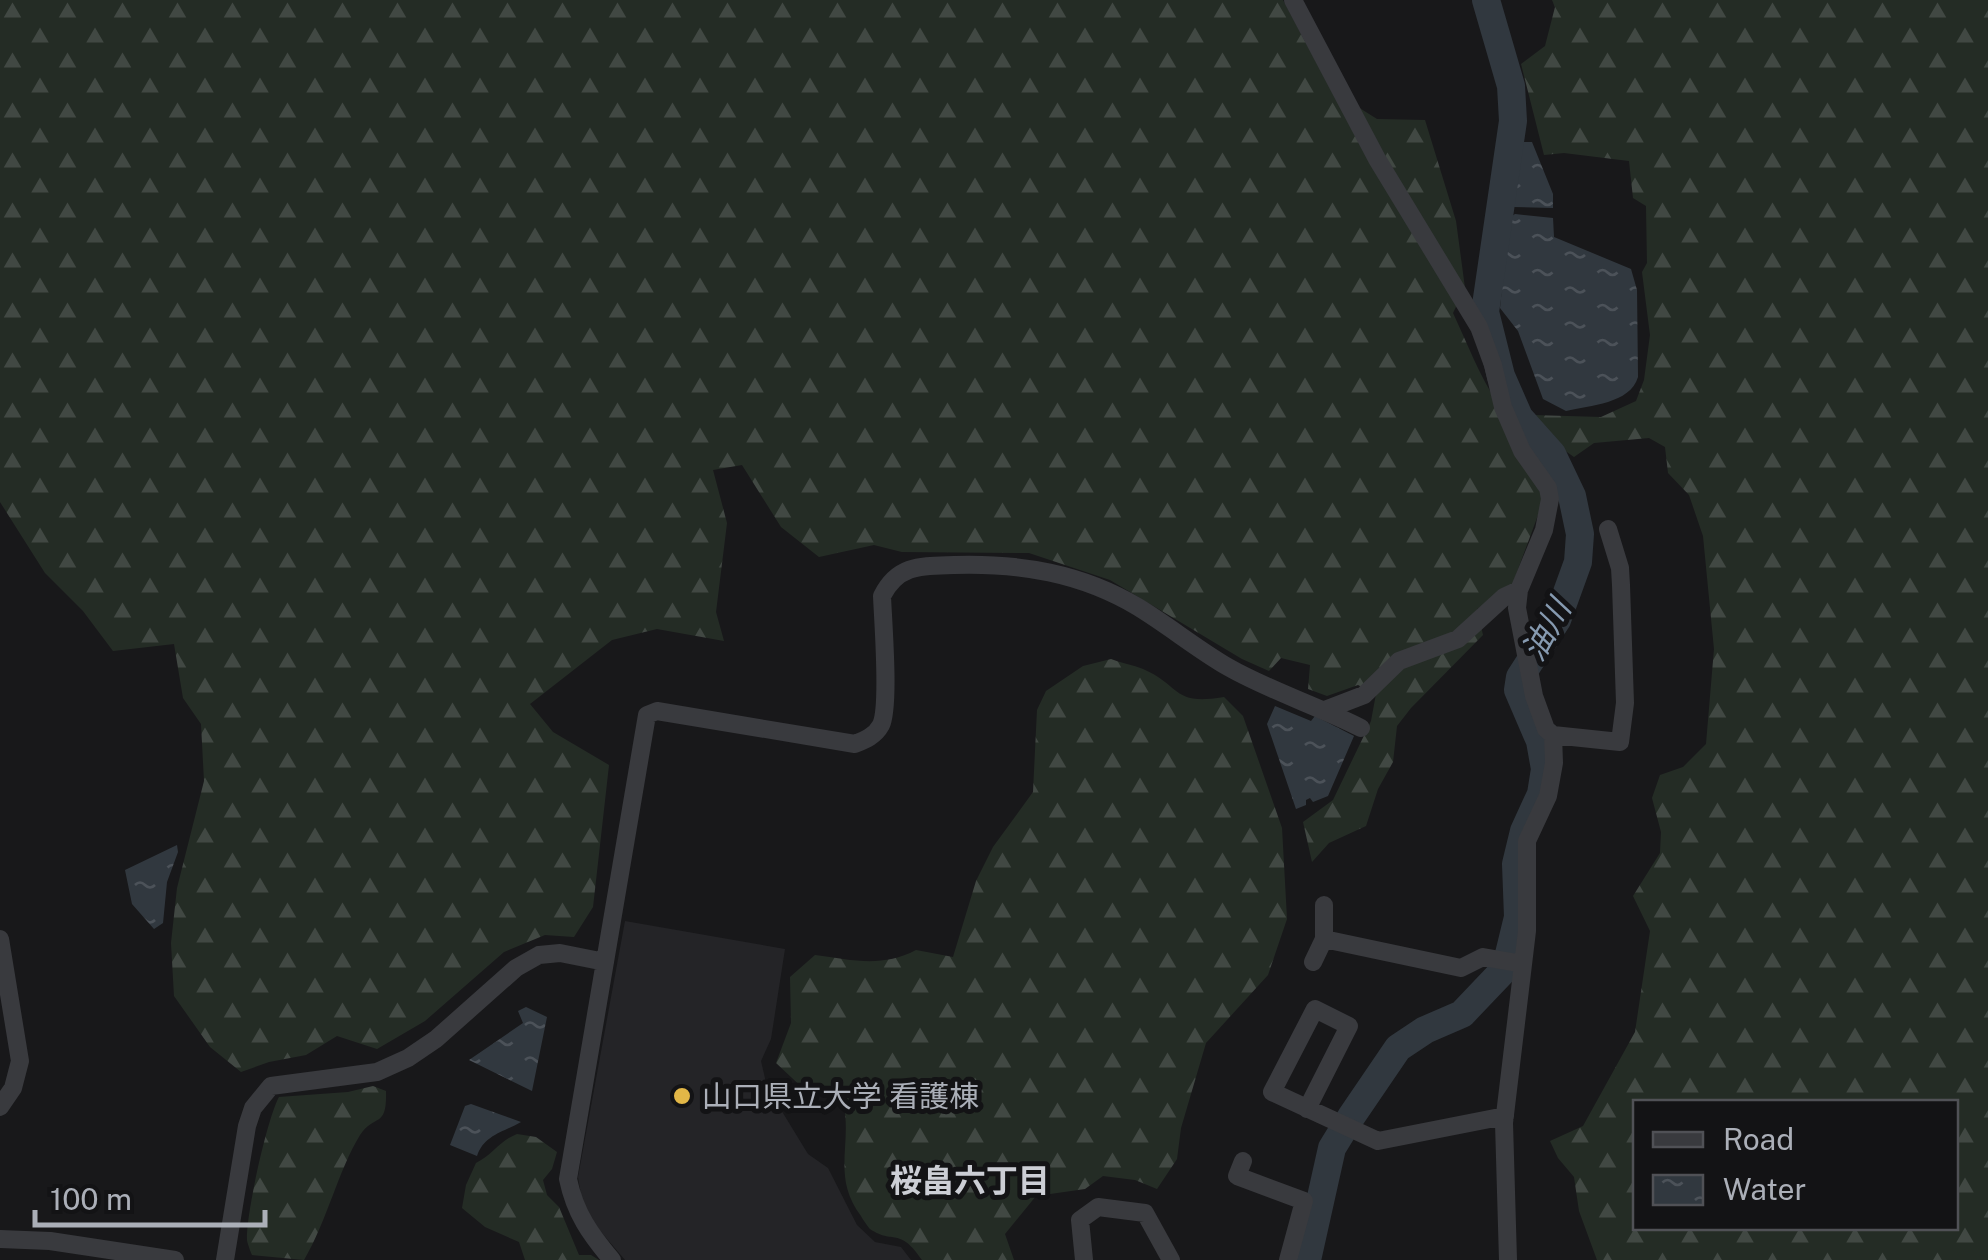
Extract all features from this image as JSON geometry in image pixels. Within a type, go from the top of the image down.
[{"type":"street","points":[[1293,0],[1377,159],[1479,327],[1502,407],[1522,451],[1548,488],[1550,499],[1544,530],[1516,608],[1534,696],[1546,729],[1553,735],[1620,742],[1625,702],[1620,568],[1608,529]]},
{"type":"street","points":[[612,1260],[588,1232],[573,1204],[568,1180],[647,715],[657,711],[855,744],[865,740],[876,732],[885,714],[882,596],[890,581],[902,571],[918,566],[994,564],[1044,570],[1086,582],[1139,608],[1231,668],[1361,728]]},
{"type":"street","points":[[1324,710],[1364,695],[1400,660],[1458,640],[1504,598],[1520,590]]},
{"type":"street","points":[[1508,1260],[1505,1116],[1527,931],[1526,842],[1548,796],[1554,763],[1553,735]]},
{"type":"street","points":[[1313,962],[1324,939],[1324,905]]},
{"type":"street","points":[[0,939],[20,1062],[13,1088],[0,1107]]},
{"type":"street","points":[[1324,939],[1461,968],[1483,956],[1523,964]]},
{"type":"street","points":[[225,1260],[247,1126],[253,1108],[271,1086],[377,1072],[408,1058],[436,1039],[516,968],[539,954],[560,953],[605,962]]},
{"type":"street","points":[[1307,1110],[1349,1026],[1315,1008],[1272,1092],[1307,1110],[1378,1141],[1505,1116]]},
{"type":"street","points":[[1237,1175],[1304,1201],[1288,1260]]},
{"type":"street","points":[[1084,1260],[1080,1220],[1098,1207],[1145,1213],[1172,1260]]},
{"type":"street","points":[[0,1239],[49,1251],[175,1260]]},
{"type":"shaded area","name":"山口県立大学 看護棟","points":[[625,921],[785,949],[771,1039],[761,1061],[767,1087],[808,1154],[828,1168],[857,1225],[875,1242],[901,1247],[911,1260],[625,1260],[590,1219],[578,1177]]},
{"type":"green space","points":[[0,0],[1283,0],[1331,90],[1377,119],[1425,120],[1456,221],[1465,288],[1453,313],[1491,394],[1552,470],[1565,499],[1541,507],[1511,588],[1477,609],[1483,635],[1397,726],[1393,762],[1378,789],[1366,826],[1329,843],[1312,862],[1303,822],[1333,800],[1371,721],[1376,694],[1358,685],[1327,696],[1308,689],[1310,665],[1281,658],[1269,671],[1110,580],[1029,553],[902,552],[874,545],[819,557],[781,527],[742,465],[713,470],[727,523],[716,612],[724,641],[657,629],[612,640],[530,704],[553,732],[609,765],[593,907],[574,937],[545,935],[504,952],[425,1021],[377,1049],[337,1036],[306,1055],[241,1072],[210,1047],[174,996],[171,943],[177,888],[204,781],[201,724],[183,698],[174,644],[113,651],[83,611],[45,573],[0,502]]},
{"type":"green space","points":[[1552,0],[1988,0],[1988,1260],[1597,1260],[1579,1211],[1574,1177],[1550,1141],[1583,1126],[1635,1032],[1650,931],[1633,896],[1660,853],[1661,832],[1652,798],[1660,775],[1683,767],[1706,744],[1714,649],[1703,536],[1689,495],[1668,473],[1665,447],[1649,438],[1594,443],[1574,457],[1554,443],[1533,415],[1601,417],[1636,401],[1644,380],[1650,335],[1642,272],[1647,263],[1646,206],[1633,198],[1629,161],[1564,153],[1544,155],[1521,64],[1545,46],[1555,7]]},
{"type":"green space","points":[[1111,659],[1156,675],[1186,697],[1224,697],[1243,716],[1282,828],[1287,919],[1268,975],[1206,1043],[1181,1128],[1177,1159],[1157,1189],[1135,1180],[1103,1176],[1085,1189],[1036,1196],[1005,1234],[1014,1260],[922,1260],[902,1239],[870,1229],[852,1201],[845,1173],[843,1101],[807,1092],[776,1063],[791,1023],[790,977],[815,955],[879,961],[916,950],[953,957],[976,881],[993,847],[1033,792],[1037,710],[1046,691],[1083,666]]},
{"type":"green space","points":[[373,1086],[386,1091],[384,1111],[365,1128],[352,1149],[304,1260],[252,1255],[247,1240],[250,1210],[263,1145],[279,1097],[348,1092]]},
{"type":"green space","points":[[517,1134],[536,1137],[557,1152],[552,1169],[543,1180],[547,1195],[559,1207],[579,1255],[599,1260],[525,1260],[519,1242],[485,1227],[462,1208],[466,1185],[476,1163]]},
{"type":"water","points":[[1520,142],[1532,142],[1553,194],[1553,208],[1513,207]]},
{"type":"water","points":[[1515,214],[1553,218],[1554,237],[1631,269],[1637,290],[1638,377],[1627,393],[1597,405],[1566,411],[1543,399],[1518,331],[1500,308],[1509,218]]},
{"type":"water","points":[[1275,706],[1311,721],[1315,716],[1354,736],[1328,796],[1313,802],[1310,798],[1306,805],[1296,809],[1267,724]]},
{"type":"water","points":[[177,845],[167,882],[163,923],[154,929],[132,904],[125,870]]},
{"type":"water","points":[[526,1007],[547,1017],[532,1091],[469,1060],[523,1023],[518,1011]]},
{"type":"water","points":[[471,1104],[521,1122],[490,1139],[477,1156],[450,1145],[465,1106]]},
{"type":"waterway","name":"油川","points":[[1307,1260],[1332,1148],[1351,1117],[1398,1048],[1425,1030],[1462,1014],[1501,973],[1509,954],[1518,917],[1516,864],[1524,831],[1541,794],[1545,769],[1540,741],[1518,690],[1520,677],[1557,620],[1578,562],[1580,534],[1572,496],[1552,454],[1519,417],[1501,376],[1485,312],[1513,121],[1511,86],[1486,0]]},
{"type":"place","name":"山口県立大学 看護棟","points":[[682,1096]]},
{"type":"district","name":"桜畠六丁目","points":[[970,1180]]}]
